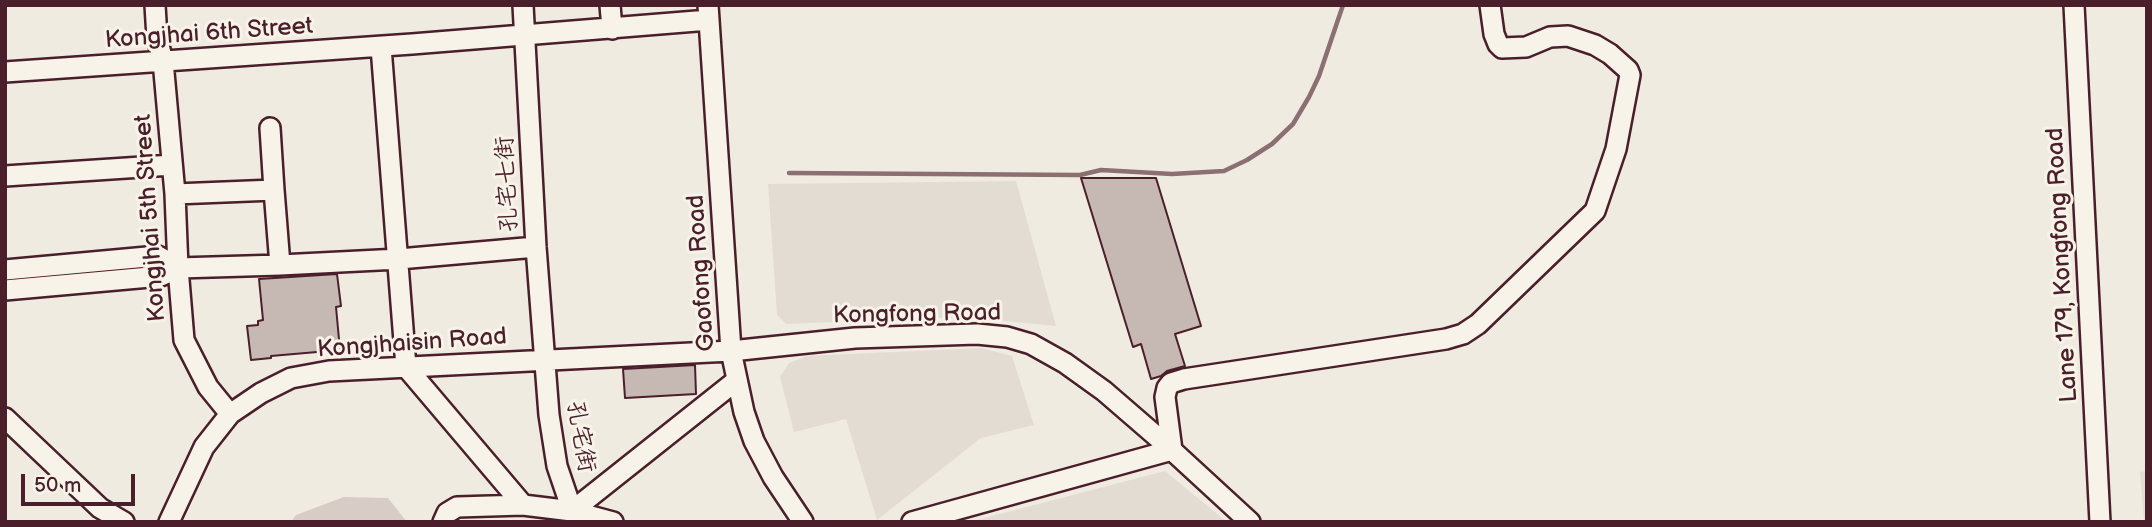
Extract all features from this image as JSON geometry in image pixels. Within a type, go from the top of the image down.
[{"type":"street","name":"Kongjhai 5th Street","points":[[155,5],[175,194],[184,340],[208,387],[230,414]]},
{"type":"street","name":"孔宅七街","points":[[523,5],[545,359]]},
{"type":"street","points":[[610,5],[612,29]]},
{"type":"street","points":[[912,522],[1172,450],[1165,397],[1171,383],[1446,339],[1462,334],[1478,324],[1592,217],[1616,149],[1630,75],[1610,54],[1595,45],[1568,36],[1550,37],[1526,47],[1502,48],[1494,34],[1490,5]]},
{"type":"street","name":"Lane 179, Kongfong Road","points":[[2074,5],[2100,522]]},
{"type":"street","name":"Kongjhai 6th Street","points":[[5,72],[612,29],[708,13]]},
{"type":"street","name":"Gaofong Road","points":[[708,13],[731,352],[744,412],[754,441],[773,477],[803,522]]},
{"type":"street","points":[[382,47],[407,367],[523,505]]},
{"type":"street","points":[[270,128],[280,265]]},
{"type":"street","points":[[5,176],[172,164]]},
{"type":"street","points":[[175,194],[274,190]]},
{"type":"street","points":[[5,290],[161,276],[178,268],[399,259],[536,247]]},
{"type":"street","points":[[5,270],[159,256],[178,268]]},
{"type":"street","name":"Kongfong Road","points":[[731,352],[855,338],[977,334],[1007,337],[1031,344],[1065,362],[1104,391],[1250,522]]},
{"type":"street","name":"Kongjhaisin Road","points":[[169,522],[204,447],[230,414],[261,393],[292,378],[329,371],[731,352]]},
{"type":"street","name":"孔宅街","points":[[545,359],[548,415],[557,466],[574,516]]},
{"type":"street","points":[[574,516],[737,380]]},
{"type":"street","points":[[5,418],[100,508],[124,522]]},
{"type":"street","points":[[443,522],[447,513],[457,507],[523,505],[613,522]]},
{"type":"shaded area","points":[[1016,181],[1056,326],[963,317],[786,324],[777,315],[768,184]]},
{"type":"shaded area","points":[[981,348],[1012,356],[1034,425],[981,438],[877,520],[846,419],[794,432],[780,377],[789,363],[807,356]]},
{"type":"shaded area","points":[[1165,471],[1227,522],[969,522]]},
{"type":"shaded area","points":[[2147,471],[2147,522],[2144,522],[2140,472]]},
{"type":"shaded area","points":[[344,497],[388,498],[407,522],[291,522],[296,515]]},
{"type":"building","points":[[1081,178],[1156,178],[1201,326],[1175,334],[1185,366],[1151,379],[1141,344],[1133,347]]},
{"type":"building","points":[[337,274],[341,306],[336,307],[340,350],[251,360],[247,326],[258,325],[258,321],[263,320],[259,279]]},
{"type":"building","points":[[695,365],[696,394],[625,398],[623,369]]},
{"type":"waterway","points":[[789,173],[1080,175],[1101,170],[1172,174],[1224,171],[1272,144],[1293,124],[1319,76],[1343,5]]}]
